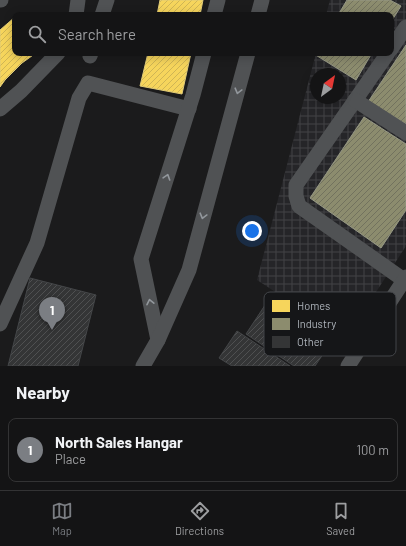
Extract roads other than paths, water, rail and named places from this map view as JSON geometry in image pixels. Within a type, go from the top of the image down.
[{"type":"street","points":[[76,12],[78,0]]},
{"type":"street","points":[[103,12],[107,0]]},
{"type":"street","points":[[215,12],[218,0]]},
{"type":"street","points":[[259,12],[262,0]]},
{"type":"street","points":[[394,45],[406,27]]},
{"type":"street","points":[[0,110],[55,56]]},
{"type":"street","points":[[158,340],[141,259],[189,109],[203,56]]},
{"type":"street","points":[[143,366],[158,340],[189,270],[247,56]]},
{"type":"street","points":[[386,56],[296,185],[296,196],[298,206],[405,278],[396,292]]},
{"type":"street","points":[[0,324],[37,243],[79,98],[88,83],[189,109]]},
{"type":"street","points":[[355,100],[406,133]]},
{"type":"street","points":[[348,366],[354,356]]},
{"type":"place","name":"North Sales Hangar","points":[[52,330]]}]
